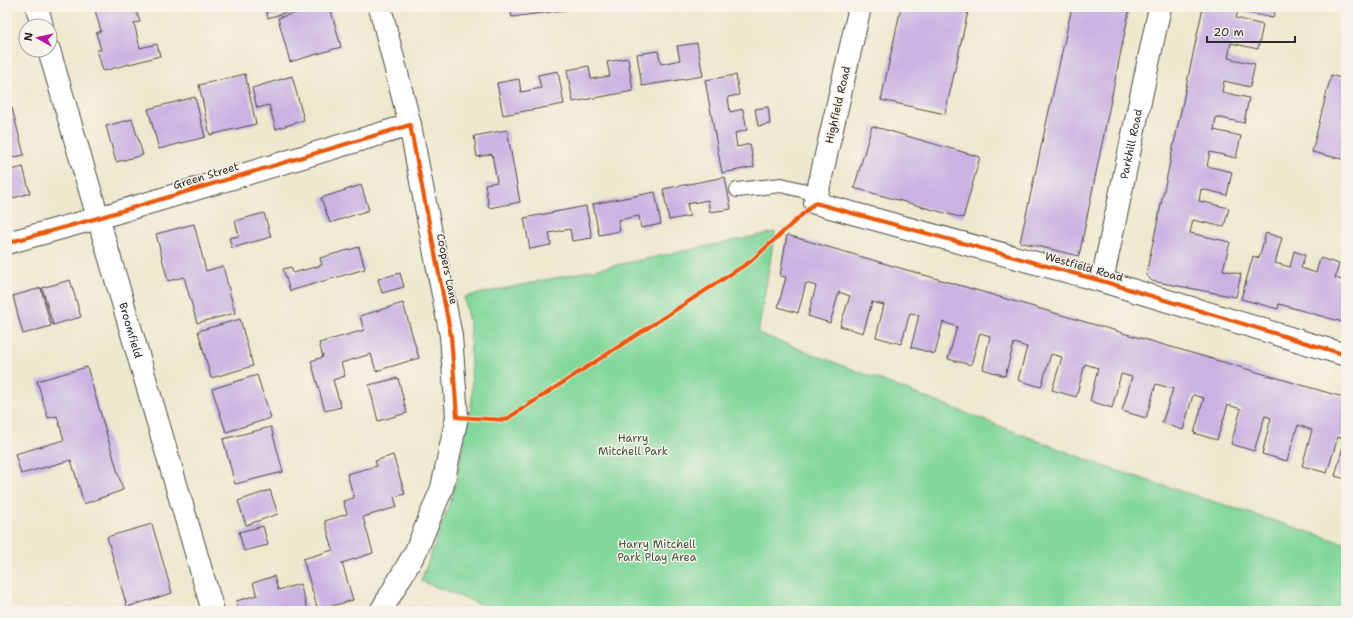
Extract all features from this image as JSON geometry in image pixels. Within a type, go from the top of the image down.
[{"type":"street","points":[[37,7],[40,18]]},
{"type":"street","name":"Coopers Lane","points":[[380,7],[410,126],[451,336],[456,417],[442,488],[416,551],[381,611]]},
{"type":"street","name":"Highfield Road","points":[[817,198],[860,7]]},
{"type":"street","name":"Parkhill Road","points":[[1102,281],[1160,7]]},
{"type":"street","name":"Broomfield","points":[[51,58],[213,611]]},
{"type":"street","name":"Green Street","points":[[7,243],[98,218],[410,126]]},
{"type":"street","name":"Westfield Road","points":[[817,198],[1102,281],[1346,355]]},
{"type":"lane","points":[[737,190],[781,185],[817,198]]},
{"type":"green space","name":"Harry Mitchell Park","points":[[775,232],[758,333],[1106,467],[1346,544],[1346,611],[497,611],[421,581],[453,494],[472,401],[470,328],[464,297]]},
{"type":"building","points":[[94,7],[135,7],[140,22],[134,23],[140,48],[157,44],[160,56],[103,71],[97,50],[101,50],[96,33],[101,31]]},
{"type":"building","points":[[265,7],[303,7],[268,18]]},
{"type":"building","points":[[314,7],[330,7],[341,47],[290,62],[278,18]]},
{"type":"building","points":[[509,7],[587,7],[512,17]]},
{"type":"building","points":[[901,7],[969,7],[945,114],[881,100]]},
{"type":"building","points":[[1072,7],[1130,7],[1079,256],[1020,242]]},
{"type":"building","points":[[1203,7],[1276,7],[1273,18],[1238,11],[1236,18],[1263,25],[1258,49],[1231,43],[1228,58],[1255,64],[1250,87],[1224,81],[1222,92],[1249,98],[1244,123],[1216,117],[1214,130],[1241,136],[1236,158],[1210,152],[1207,166],[1232,172],[1227,195],[1201,189],[1199,201],[1229,208],[1224,227],[1193,220],[1190,233],[1230,242],[1223,270],[1241,274],[1236,297],[1152,281],[1146,275]]},
{"type":"building","points":[[697,43],[703,76],[642,86],[637,54],[658,51],[661,64],[680,60],[677,46]]},
{"type":"building","points":[[628,58],[633,91],[573,102],[567,70],[589,66],[591,79],[610,76],[607,62]]},
{"type":"building","points":[[558,71],[564,104],[503,115],[497,83],[519,79],[521,92],[541,88],[538,75]]},
{"type":"building","points":[[245,74],[256,124],[210,135],[199,85]]},
{"type":"building","points":[[736,75],[739,95],[728,97],[730,112],[743,109],[747,130],[735,133],[737,147],[750,144],[754,167],[722,173],[705,80]]},
{"type":"building","points":[[1331,75],[1346,80],[1346,160],[1312,152]]},
{"type":"building","points":[[292,76],[304,120],[276,129],[269,105],[257,108],[252,88]]},
{"type":"building","points":[[195,97],[205,137],[159,149],[148,109]]},
{"type":"building","points":[[768,107],[770,124],[758,126],[755,109]]},
{"type":"building","points":[[12,108],[24,155],[7,159],[7,109]]},
{"type":"building","points":[[132,119],[143,155],[116,162],[106,126]]},
{"type":"building","points":[[872,126],[980,157],[963,218],[854,188]]},
{"type":"building","points":[[507,130],[520,202],[489,208],[485,184],[497,182],[492,154],[477,157],[474,136]]},
{"type":"building","points":[[23,167],[30,193],[7,200],[7,171]]},
{"type":"building","points":[[725,177],[731,209],[710,212],[708,200],[687,204],[690,216],[669,220],[663,189]]},
{"type":"building","points":[[361,185],[369,210],[330,223],[321,198]]},
{"type":"building","points":[[655,192],[661,224],[641,228],[639,216],[618,220],[620,231],[599,235],[593,204]]},
{"type":"building","points":[[586,206],[592,238],[572,241],[570,229],[549,233],[551,245],[530,249],[524,218]]},
{"type":"building","points":[[264,213],[271,237],[232,248],[229,238],[239,236],[235,221]]},
{"type":"building","points":[[194,224],[206,271],[223,266],[235,313],[197,323],[184,277],[168,281],[156,234]]},
{"type":"building","points":[[1266,233],[1282,238],[1275,263],[1290,267],[1294,251],[1305,255],[1301,268],[1316,273],[1320,258],[1339,264],[1335,278],[1346,281],[1346,323],[1279,304],[1278,309],[1241,299],[1253,256],[1259,258]]},
{"type":"building","points":[[787,235],[1346,398],[1346,479],[1335,476],[1345,439],[1338,437],[1327,473],[1302,466],[1312,430],[1298,425],[1287,461],[1262,454],[1271,418],[1265,416],[1254,451],[1231,444],[1241,409],[1228,405],[1217,440],[1194,433],[1204,398],[1193,395],[1183,430],[1162,423],[1173,389],[1156,384],[1146,418],[1122,411],[1132,377],[1121,374],[1112,408],[1090,401],[1098,368],[1085,364],[1076,397],[1052,390],[1062,357],[1051,354],[1041,387],[1018,380],[1027,347],[1014,343],[1005,376],[983,369],[990,336],[980,333],[971,365],[948,359],[957,327],[943,322],[935,354],[911,347],[919,315],[910,313],[901,344],[876,337],[884,305],[872,302],[863,333],[840,326],[850,296],[839,292],[830,323],[808,316],[816,286],[806,283],[798,313],[778,307],[786,277],[780,276]]},
{"type":"building","points":[[359,247],[365,269],[290,291],[283,269],[291,267],[293,273],[322,265],[320,258]]},
{"type":"building","points":[[400,273],[404,287],[382,293],[378,279]]},
{"type":"building","points":[[70,280],[81,317],[53,325],[42,288]]},
{"type":"building","points":[[41,288],[51,326],[23,334],[13,296]]},
{"type":"building","points":[[403,303],[419,358],[376,371],[371,354],[341,363],[345,376],[333,380],[341,407],[325,411],[311,361],[323,357],[319,343],[364,330],[360,316]]},
{"type":"building","points":[[240,319],[253,366],[211,378],[198,331]]},
{"type":"building","points":[[87,367],[123,490],[84,504],[71,460],[21,474],[15,454],[64,440],[57,416],[48,418],[37,381]]},
{"type":"building","points":[[257,375],[271,418],[226,432],[212,389]]},
{"type":"building","points":[[398,378],[407,413],[378,421],[369,385]]},
{"type":"building","points":[[271,427],[283,472],[235,484],[223,439]]},
{"type":"building","points":[[393,455],[405,494],[394,497],[397,507],[363,517],[373,553],[342,563],[353,600],[318,610],[303,559],[333,550],[325,521],[347,514],[343,501],[354,498],[347,474],[377,466],[375,461]]},
{"type":"building","points":[[270,490],[278,514],[246,525],[238,501]]},
{"type":"building","points":[[152,524],[172,593],[127,607],[107,537]]},
{"type":"building","points":[[263,526],[268,545],[244,551],[239,532]]},
{"type":"building","points":[[274,576],[278,590],[300,584],[308,611],[239,611],[236,601],[257,595],[253,583]]},
{"type":"cycle path","points":[[7,243],[98,218],[410,125],[451,336],[457,417],[505,420],[751,261],[815,203],[1102,281],[1346,355]]},
{"type":"park label","name":"Harry Mitchell Park Play Area","points":[[657,550]]}]
